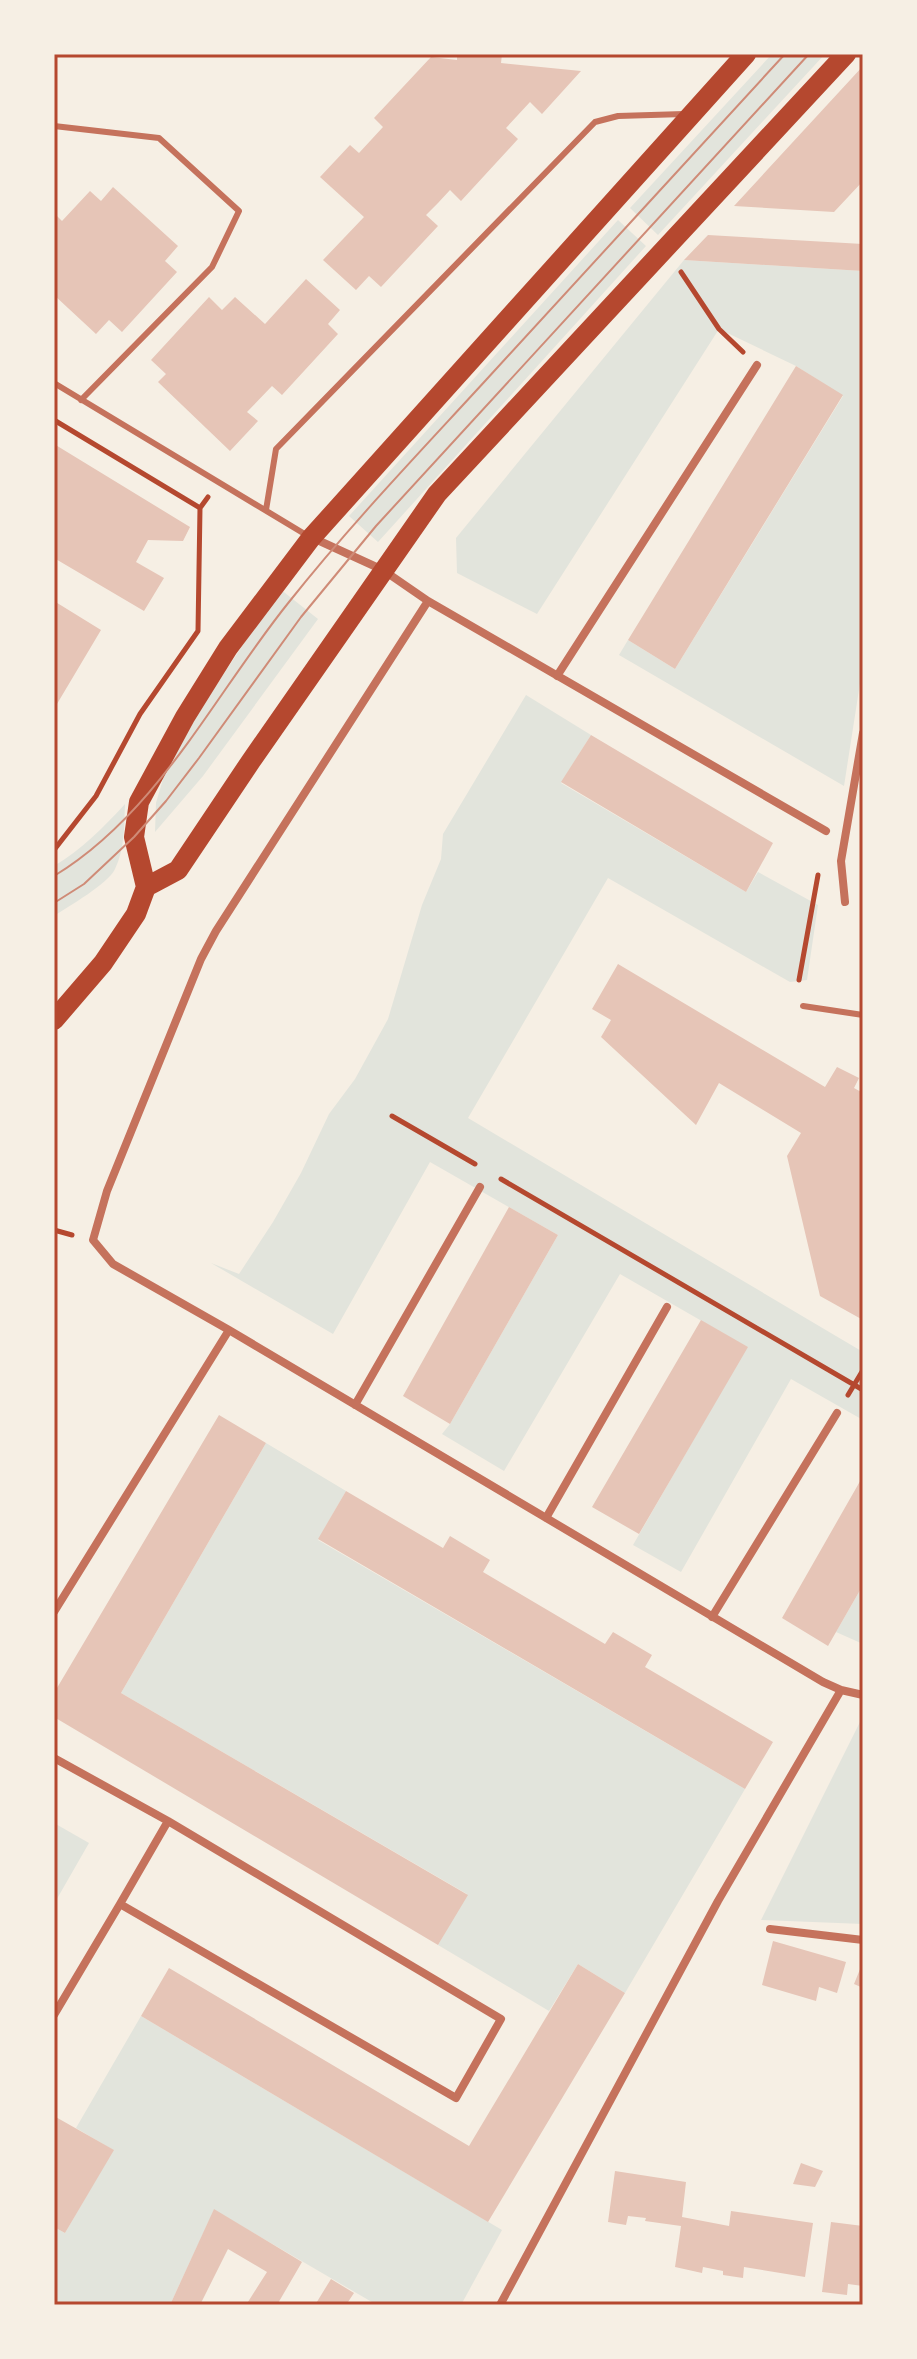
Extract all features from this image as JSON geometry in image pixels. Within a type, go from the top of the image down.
[{"type":"main road","points":[[54,1020],[103,963],[136,914],[146,887],[134,837],[139,802],[185,717],[228,648],[311,538],[746,54]]},
{"type":"main road","points":[[146,887],[178,870],[437,494],[846,54]]},
{"type":"street","points":[[557,676],[757,365]]},
{"type":"street","points":[[311,538],[383,570],[428,601],[826,831]]},
{"type":"street","points":[[428,601],[208,945],[107,1191],[93,1240],[113,1264],[823,1682],[863,1695]]},
{"type":"street","points":[[845,902],[841,861],[863,733]]},
{"type":"street","points":[[355,1405],[480,1187]]},
{"type":"street","points":[[546,1518],[667,1307]]},
{"type":"street","points":[[54,1612],[229,1330]]},
{"type":"street","points":[[712,1617],[837,1413]]},
{"type":"street","points":[[500,2305],[718,1901],[841,1690]]},
{"type":"street","points":[[54,1758],[168,1821],[501,2019],[456,2098],[120,1904]]},
{"type":"street","points":[[54,2015],[168,1821]]},
{"type":"street","points":[[770,1929],[863,1940]]},
{"type":"lane","points":[[266,510],[276,449],[595,122],[618,116],[692,114]]},
{"type":"lane","points":[[54,126],[159,138],[239,211],[212,267],[81,400]]},
{"type":"lane","points":[[54,383],[311,538]]},
{"type":"lane","points":[[803,1006],[863,1015]]},
{"type":"path","points":[[661,253],[678,268],[719,329],[757,365]]},
{"type":"path","points":[[54,420],[200,508]]},
{"type":"path","points":[[54,850],[96,796],[140,714],[198,631],[200,508],[218,482]]},
{"type":"path","points":[[392,1116],[863,1390]]},
{"type":"path","points":[[855,1385],[863,1370]]},
{"type":"shaded area","points":[[772,54],[825,54],[658,235],[630,208]]},
{"type":"shaded area","points":[[618,220],[646,246],[378,542],[349,516]]},
{"type":"shaded area","points":[[684,260],[863,271],[863,664],[844,786],[619,655],[628,640],[675,669],[843,396],[796,366],[719,329],[537,614],[457,573],[456,538]]},
{"type":"shaded area","points":[[280,589],[318,619],[203,776],[155,832],[156,803],[170,755]]},
{"type":"shaded area","points":[[526,695],[591,735],[561,783],[746,892],[758,872],[818,905],[807,980],[790,982],[608,878],[468,1118],[863,1352],[863,1420],[791,1379],[681,1572],[633,1545],[747,1347],[620,1274],[504,1471],[442,1434],[558,1235],[430,1162],[333,1334],[211,1263],[239,1274],[301,1173],[329,1114],[355,1079],[388,1019],[422,905],[441,859],[443,834]]},
{"type":"shaded area","points":[[125,804],[122,845],[115,869],[97,888],[54,916],[54,866],[91,838]]},
{"type":"shaded area","points":[[266,1443],[346,1491],[318,1540],[745,1789],[625,1993],[578,1964],[549,2011],[438,1945],[467,1894],[121,1693]]},
{"type":"shaded area","points":[[863,1585],[863,1644],[836,1632]]},
{"type":"shaded area","points":[[863,1716],[863,1924],[761,1920]]},
{"type":"shaded area","points":[[54,1823],[89,1843],[54,1904]]},
{"type":"shaded area","points":[[141,2016],[502,2230],[461,2305],[377,2305],[214,2210],[170,2305],[54,2305],[54,2227],[65,2233],[113,2150],[76,2128]]},
{"type":"building","points":[[457,54],[502,54],[501,63],[581,71],[542,114],[530,102],[506,128],[518,139],[461,201],[450,190],[426,215],[438,226],[381,287],[369,276],[356,290],[323,260],[364,217],[320,177],[350,145],[359,153],[383,127],[374,118],[431,57],[457,60]]},
{"type":"building","points":[[863,66],[863,181],[834,212],[734,206]]},
{"type":"building","points":[[113,187],[178,246],[165,261],[177,272],[122,332],[109,320],[96,334],[54,295],[54,213],[62,221],[90,191],[101,201]]},
{"type":"building","points":[[708,235],[863,244],[863,271],[684,260]]},
{"type":"building","points":[[306,279],[340,310],[328,324],[338,334],[282,395],[272,386],[247,412],[258,421],[230,451],[158,382],[166,374],[151,360],[209,297],[222,310],[235,297],[265,324]]},
{"type":"building","points":[[796,366],[843,395],[675,669],[628,640]]},
{"type":"building","points":[[54,444],[190,527],[183,541],[148,540],[136,562],[164,578],[144,611],[54,558]]},
{"type":"building","points":[[54,601],[101,630],[54,709]]},
{"type":"building","points":[[591,735],[773,843],[746,892],[561,782]]},
{"type":"building","points":[[618,964],[825,1087],[837,1067],[859,1078],[854,1088],[863,1093],[863,1320],[820,1296],[787,1156],[801,1133],[719,1083],[696,1125],[601,1037],[611,1020],[592,1009]]},
{"type":"building","points":[[509,1207],[558,1235],[450,1424],[403,1396]]},
{"type":"building","points":[[701,1320],[748,1347],[639,1534],[592,1507]]},
{"type":"building","points":[[219,1415],[266,1443],[121,1693],[468,1895],[438,1945],[54,1717],[54,1693]]},
{"type":"building","points":[[863,1476],[863,1585],[828,1646],[782,1618]]},
{"type":"building","points":[[346,1491],[443,1548],[450,1536],[490,1560],[483,1572],[605,1644],[613,1632],[652,1655],[645,1667],[773,1742],[745,1789],[318,1539]]},
{"type":"building","points":[[773,1941],[846,1962],[837,1993],[819,1987],[816,2001],[762,1985]]},
{"type":"building","points":[[863,1962],[863,1988],[854,1984]]},
{"type":"building","points":[[578,1964],[625,1993],[488,2222],[141,2016],[169,1968],[469,2146]]},
{"type":"building","points":[[54,2116],[114,2150],[65,2233],[54,2227]]},
{"type":"building","points":[[801,2163],[823,2171],[815,2187],[793,2184]]},
{"type":"building","points":[[615,2171],[686,2182],[682,2217],[729,2226],[731,2211],[813,2223],[805,2277],[744,2267],[743,2278],[723,2275],[723,2271],[703,2267],[702,2273],[675,2267],[681,2226],[628,2216],[626,2225],[608,2222]]},
{"type":"building","points":[[214,2209],[302,2262],[277,2305],[246,2305],[267,2272],[228,2249],[200,2305],[170,2305]]},
{"type":"building","points":[[831,2222],[863,2226],[863,2286],[848,2284],[847,2295],[822,2292]]},
{"type":"building","points":[[331,2279],[354,2293],[346,2305],[315,2305]]},
{"type":"tram line","points":[[54,876],[91,850],[124,820],[182,750],[289,602],[336,545],[785,54]]},
{"type":"tram line","points":[[54,903],[84,884],[134,837],[199,758],[301,617],[376,526],[809,54]]}]
